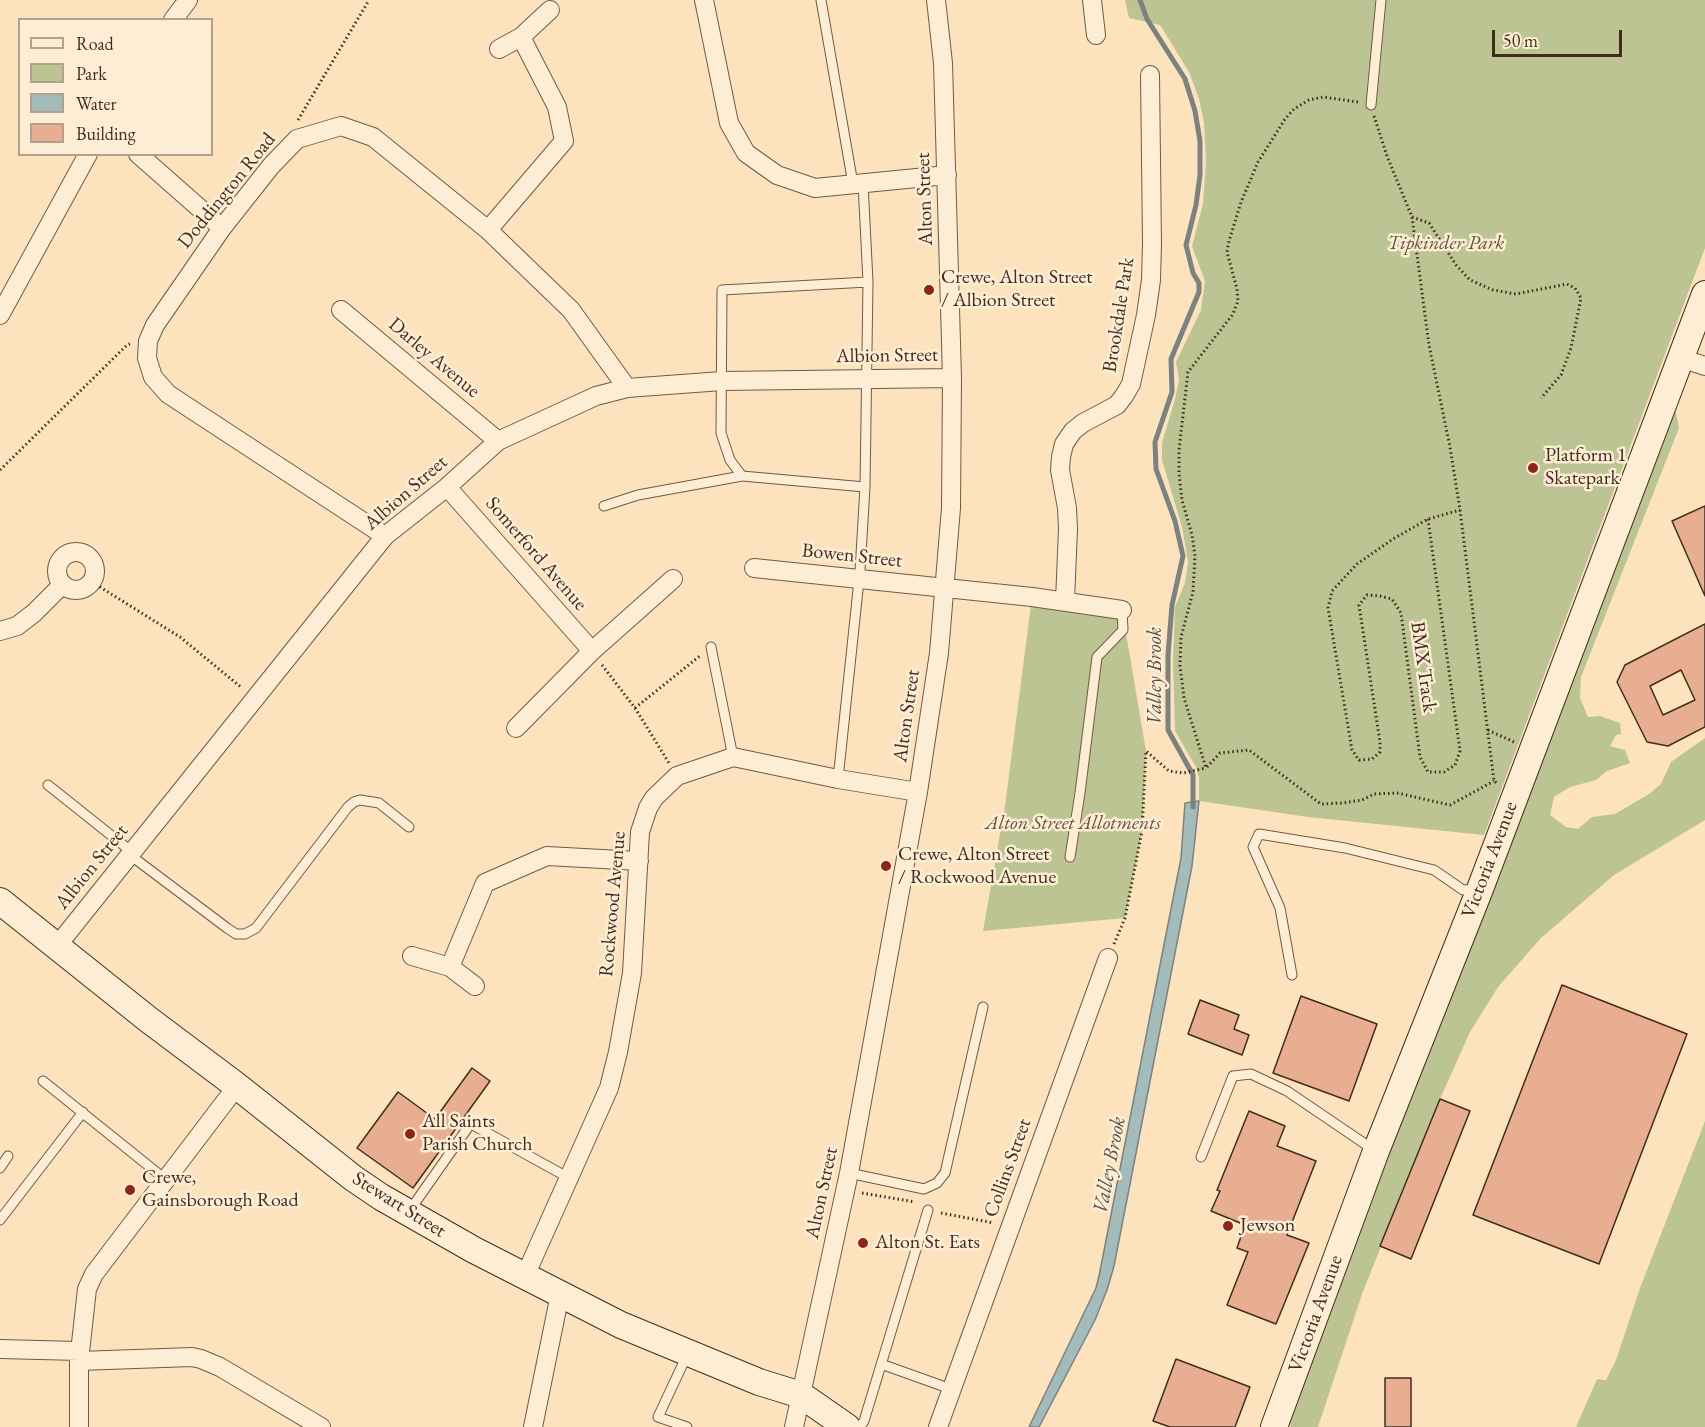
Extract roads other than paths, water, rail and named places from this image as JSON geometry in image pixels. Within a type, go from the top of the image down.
[{"type":"street","points":[[174,18],[188,0]]},
{"type":"street","points":[[704,0],[729,123],[746,153],[777,175],[815,188],[947,175]]},
{"type":"street","name":"Alton Street","points":[[794,1427],[848,1182],[918,792],[939,653],[951,508],[952,378],[943,63],[936,0]]},
{"type":"street","points":[[1092,0],[1096,35]]},
{"type":"street","points":[[499,49],[521,37],[550,10]]},
{"type":"street","points":[[488,230],[564,141],[558,107],[521,37]]},
{"type":"street","name":"Brookdale Park","points":[[1065,601],[1068,530],[1067,508],[1060,471],[1064,444],[1073,431],[1083,423],[1117,405],[1124,396],[1131,384],[1146,315],[1151,280],[1152,243],[1150,75]]},
{"type":"street","name":"Doddington Road","points":[[386,536],[168,394],[153,377],[147,358],[148,341],[155,325],[222,228],[297,139],[340,126],[373,138],[488,230],[571,310],[627,388]]},
{"type":"street","points":[[0,315],[87,156]]},
{"type":"street","points":[[140,156],[222,228]]},
{"type":"street","name":"Victoria Avenue","points":[[1274,1427],[1376,1151],[1477,896],[1505,787],[1532,749],[1705,294]]},
{"type":"street","name":"Darley Avenue","points":[[341,310],[498,441]]},
{"type":"street","points":[[1680,358],[1705,366]]},
{"type":"street","name":"Albion Street","points":[[57,946],[386,536],[447,487],[498,441],[596,396],[627,388],[722,381],[952,378]]},
{"type":"street","name":"Somerford Avenue","points":[[447,487],[592,651]]},
{"type":"street","points":[[74,552],[80,552],[93,561],[96,574],[86,588],[73,591],[62,585],[57,567],[62,558],[74,552]]},
{"type":"street","name":"Bowen Street","points":[[754,568],[945,588]]},
{"type":"street","points":[[516,728],[592,651],[673,579]]},
{"type":"street","points":[[0,631],[17,626],[34,613],[62,585]]},
{"type":"street","points":[[945,588],[1065,601],[1122,610]]},
{"type":"street","points":[[733,757],[838,779],[918,792]]},
{"type":"street","name":"Rockwood Avenue","points":[[525,1276],[609,1088],[632,973],[640,832],[648,808],[663,788],[677,776],[733,757]]},
{"type":"street","points":[[450,968],[485,883],[547,856],[639,861]]},
{"type":"street","name":"Stewart Street","points":[[0,901],[352,1178],[408,1213],[621,1325],[759,1382],[801,1395],[847,1427]]},
{"type":"street","points":[[412,956],[450,968],[476,986]]},
{"type":"street","name":"Collins Street","points":[[938,1427],[1108,958]]},
{"type":"street","points":[[79,1427],[79,1356],[87,1289],[94,1274],[237,1086]]},
{"type":"street","points":[[533,1427],[560,1294]]},
{"type":"street","points":[[0,1349],[79,1356],[201,1359],[220,1367],[321,1427]]},
{"type":"lane","points":[[820,0],[858,183],[868,282],[865,487],[859,579],[838,779]]},
{"type":"lane","points":[[1371,105],[1381,0]]},
{"type":"lane","points":[[742,476],[730,460],[722,433],[722,290],[868,282]]},
{"type":"lane","points":[[604,506],[638,495],[742,476],[865,487]]},
{"type":"lane","points":[[1070,857],[1097,657],[1123,630],[1122,610]]},
{"type":"lane","points":[[711,647],[733,757]]},
{"type":"lane","points":[[48,785],[131,854],[236,934],[245,934],[256,928],[354,802],[367,800],[379,803],[409,827]]},
{"type":"lane","points":[[1292,975],[1280,908],[1253,847],[1258,834],[1345,848],[1434,870],[1463,890],[1477,896]]},
{"type":"lane","points":[[848,1182],[924,1189],[937,1183],[945,1173],[983,1007]]},
{"type":"lane","points":[[1201,1156],[1233,1076],[1251,1074],[1287,1090],[1376,1151]]},
{"type":"lane","points":[[43,1081],[165,1179]]},
{"type":"lane","points":[[0,1221],[83,1112]]},
{"type":"lane","points":[[408,1213],[469,1126],[473,1125],[568,1178]]},
{"type":"lane","points":[[0,1168],[8,1156]]},
{"type":"lane","points":[[860,1427],[864,1421],[928,1210]]},
{"type":"lane","points":[[687,1427],[658,1417],[688,1352]]},
{"type":"lane","points":[[881,1364],[951,1389]]},
{"type":"water","points":[[1199,801],[1192,866],[1114,1266],[1095,1320],[1039,1427],[1029,1427],[1096,1288],[1181,858],[1185,803]]},
{"type":"waterway","name":"Valley Brook","points":[[1140,0],[1147,19],[1185,79],[1195,111],[1200,141],[1200,175],[1196,205],[1186,245],[1193,273],[1199,283],[1199,292],[1171,359],[1172,392],[1155,442],[1156,469],[1175,521],[1183,556],[1172,605],[1168,655],[1168,730],[1193,775],[1193,807]]},
{"type":"place","name":"Crewe, Alton Street / Albion Street","points":[[929,290]]},
{"type":"place","name":"Platform 1 Skatepark","points":[[1533,468]]},
{"type":"place","name":"Crewe, Alton Street / Rockwood Avenue","points":[[886,866]]},
{"type":"place","name":"All Saints Parish Church","points":[[410,1134]]},
{"type":"place","name":"Crewe, Gainsborough Road","points":[[130,1190]]},
{"type":"place","name":"Jewson","points":[[1228,1226]]},
{"type":"place","name":"Alton St. Eats","points":[[863,1243]]},
{"type":"park label","name":"Tipkinder Park","points":[[1446,244]]},
{"type":"park label","name":"Alton Street Allotments","points":[[1073,824]]}]
